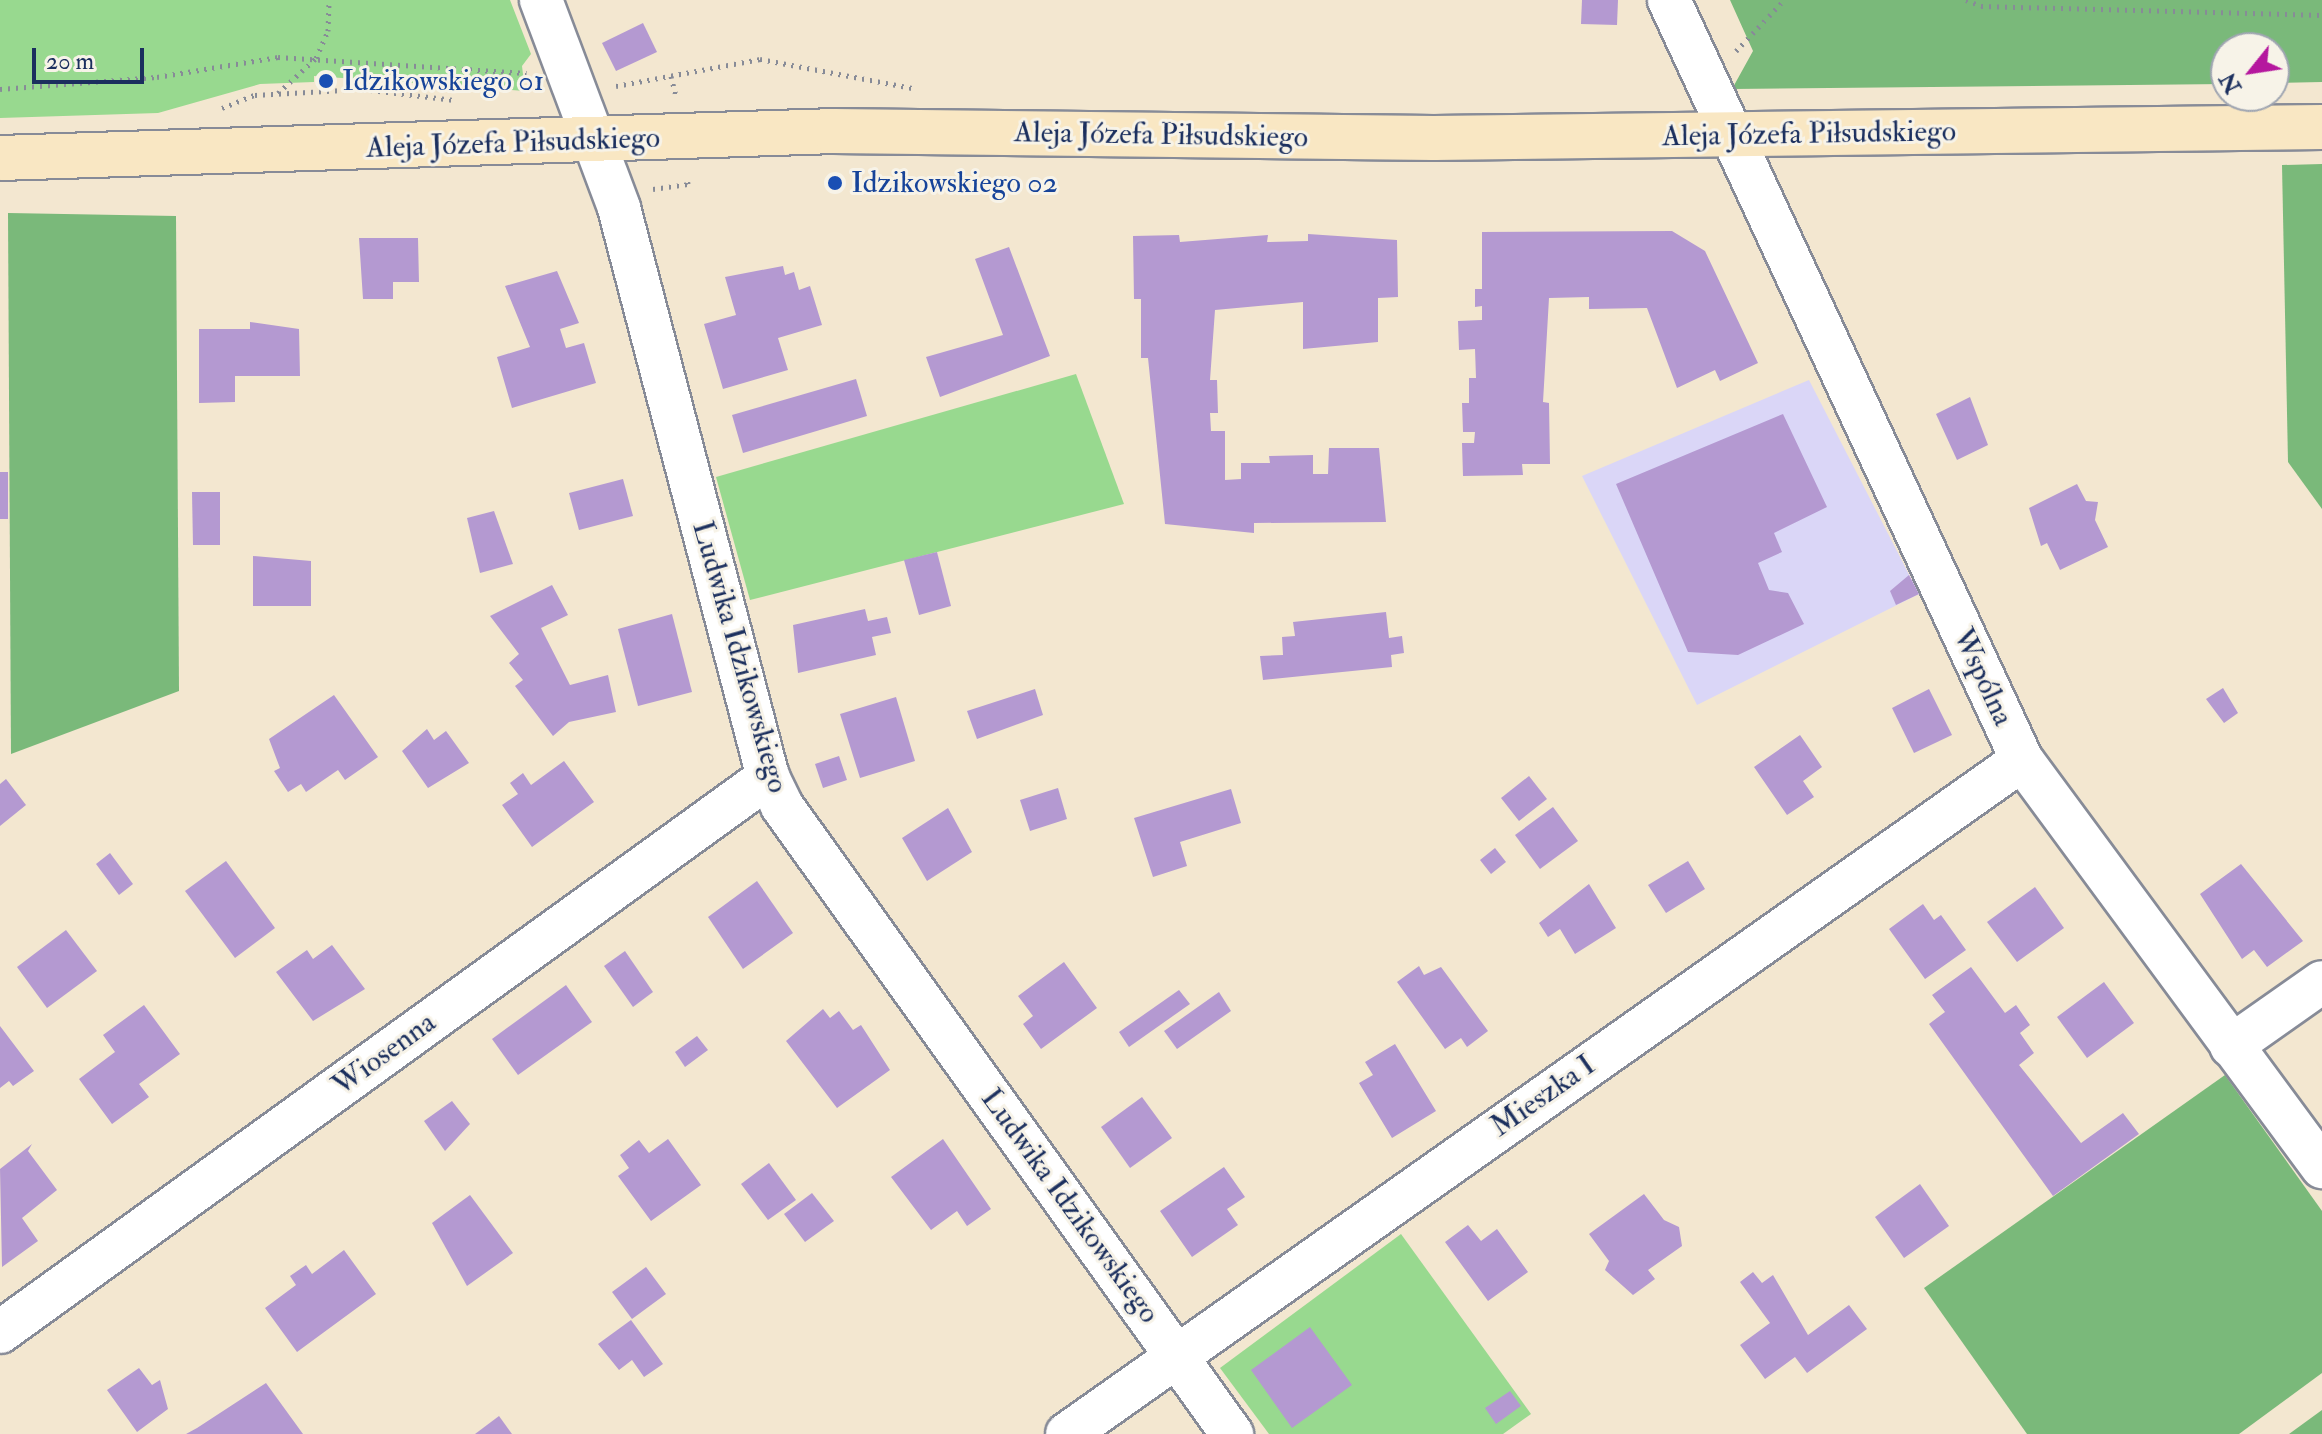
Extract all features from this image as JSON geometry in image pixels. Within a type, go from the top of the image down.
[{"type":"main road","name":"Aleja Józefa Piłsudskiego","points":[[0,158],[596,142],[834,131],[1721,118],[2322,127]]},
{"type":"street","name":"Ludwika Idzikowskiego","points":[[541,0],[596,142],[768,777],[1232,1434]]},
{"type":"street","name":"Wspólna","points":[[1669,0],[1721,118],[2022,760],[2322,1167]]},
{"type":"street","name":"Mieszka I","points":[[1067,1434],[1176,1354],[2022,760]]},
{"type":"street","name":"Wiosenna","points":[[0,1332],[768,777]]},
{"type":"street","points":[[2231,1046],[2322,982]]},
{"type":"path","points":[[277,94],[316,58],[329,0]]},
{"type":"path","points":[[1721,118],[1728,61],[1784,0]]},
{"type":"path","points":[[1966,0],[2322,15]]},
{"type":"path","points":[[0,89],[157,77],[242,60],[316,58],[539,72]]},
{"type":"shaded area","points":[[1809,380],[1919,594],[1697,705],[1582,476]]},
{"type":"green space","points":[[0,0],[510,0],[531,54],[522,66],[525,91],[314,76],[314,82],[260,84],[158,113],[0,118]]},
{"type":"green space","points":[[1730,0],[2322,0],[2322,82],[2290,83],[2290,32],[2210,32],[2210,84],[1732,89],[1753,51]]},
{"type":"green space","points":[[2322,164],[2322,509],[2288,462],[2282,165]]},
{"type":"green space","points":[[8,213],[176,216],[179,691],[11,754]]},
{"type":"green space","points":[[1076,374],[1124,504],[750,600],[716,477]]},
{"type":"green space","points":[[2225,1075],[2322,1211],[2322,1373],[2239,1434],[2027,1434],[1924,1288]]},
{"type":"green space","points":[[1401,1234],[1531,1414],[1503,1434],[1269,1434],[1220,1368]]},
{"type":"green space","points":[[2322,1410],[2322,1434],[2289,1434]]},
{"type":"building","points":[[1582,0],[1618,0],[1617,25],[1581,24]]},
{"type":"building","points":[[643,23],[657,52],[616,71],[602,43]]},
{"type":"building","points":[[1672,231],[1705,251],[1758,363],[1720,381],[1715,370],[1677,388],[1647,308],[1589,309],[1589,297],[1549,298],[1543,402],[1549,403],[1550,464],[1522,464],[1523,475],[1463,476],[1462,443],[1474,443],[1475,432],[1463,432],[1462,403],[1469,403],[1469,378],[1476,378],[1475,349],[1459,350],[1458,321],[1482,320],[1482,306],[1475,307],[1475,289],[1482,289],[1482,232]]},
{"type":"building","points":[[1308,234],[1397,240],[1398,297],[1378,298],[1378,342],[1303,349],[1303,302],[1215,310],[1210,380],[1217,380],[1218,413],[1210,413],[1211,431],[1225,431],[1225,480],[1241,479],[1241,463],[1270,463],[1269,456],[1313,455],[1313,474],[1328,474],[1329,448],[1379,448],[1386,522],[1254,523],[1254,533],[1165,524],[1148,358],[1141,358],[1141,299],[1134,299],[1133,236],[1179,235],[1180,242],[1268,235],[1267,242],[1308,241]]},
{"type":"building","points":[[359,238],[418,238],[419,282],[393,282],[393,299],[363,299]]},
{"type":"building","points":[[1009,247],[1050,356],[940,397],[926,357],[1003,335],[975,259]]},
{"type":"building","points":[[783,266],[785,275],[794,272],[799,290],[810,286],[822,325],[778,338],[788,370],[723,389],[704,324],[736,315],[725,277]]},
{"type":"building","points":[[557,271],[579,323],[560,329],[566,348],[584,343],[596,383],[512,408],[497,357],[530,347],[505,286]]},
{"type":"building","points":[[250,322],[299,329],[300,376],[235,376],[235,402],[199,403],[199,329],[250,329]]},
{"type":"building","points":[[856,379],[867,416],[743,453],[732,415]]},
{"type":"building","points":[[1970,397],[1988,445],[1957,460],[1936,414]]},
{"type":"building","points":[[1783,414],[1827,507],[1774,533],[1782,552],[1758,563],[1769,590],[1788,593],[1804,624],[1738,655],[1688,652],[1616,484]]},
{"type":"building","points":[[0,472],[8,472],[8,519],[0,519]]},
{"type":"building","points":[[623,479],[633,516],[579,530],[569,493]]},
{"type":"building","points":[[2077,484],[2086,501],[2098,502],[2095,520],[2108,547],[2060,570],[2047,543],[2041,546],[2029,508]]},
{"type":"building","points":[[192,492],[220,492],[220,545],[193,545]]},
{"type":"building","points":[[494,511],[513,564],[480,573],[467,518]]},
{"type":"building","points":[[937,552],[951,606],[919,615],[904,560]]},
{"type":"building","points":[[253,556],[311,561],[311,606],[253,606]]},
{"type":"building","points":[[1909,575],[1919,594],[1896,605],[1890,591]]},
{"type":"building","points":[[552,585],[568,615],[541,628],[545,636],[570,685],[608,675],[616,712],[569,722],[553,736],[515,686],[523,680],[509,663],[519,654],[490,616]]},
{"type":"building","points":[[865,609],[868,621],[887,617],[891,633],[872,637],[876,655],[798,673],[793,625]]},
{"type":"building","points":[[1386,612],[1389,638],[1402,636],[1404,653],[1391,655],[1392,667],[1263,680],[1260,656],[1283,655],[1282,637],[1295,636],[1293,622]]},
{"type":"building","points":[[672,614],[692,692],[638,706],[618,629]]},
{"type":"building","points":[[2223,688],[2238,713],[2224,723],[2206,699]]},
{"type":"building","points":[[1035,689],[1043,715],[977,739],[967,711]]},
{"type":"building","points":[[1929,689],[1952,735],[1914,753],[1892,708]]},
{"type":"building","points":[[334,695],[378,757],[345,780],[338,770],[306,792],[301,784],[288,792],[274,771],[280,768],[269,739]]},
{"type":"building","points":[[896,697],[915,761],[860,778],[840,714]]},
{"type":"building","points":[[427,729],[434,740],[446,731],[469,763],[428,788],[402,751]]},
{"type":"building","points":[[1800,735],[1822,767],[1803,781],[1814,797],[1787,815],[1754,767]]},
{"type":"building","points":[[839,756],[847,780],[823,788],[815,764]]},
{"type":"building","points":[[564,761],[594,802],[532,847],[502,805],[518,794],[510,783],[523,773],[531,785]]},
{"type":"building","points":[[1529,776],[1547,799],[1519,821],[1501,798]]},
{"type":"building","points":[[6,779],[26,805],[0,826],[0,784]]},
{"type":"building","points":[[1058,788],[1067,819],[1030,831],[1020,800]]},
{"type":"building","points":[[1231,789],[1241,823],[1180,842],[1187,866],[1153,877],[1134,818]]},
{"type":"building","points":[[1553,807],[1578,841],[1540,869],[1515,835]]},
{"type":"building","points":[[948,808],[972,852],[927,881],[902,838]]},
{"type":"building","points":[[1495,848],[1506,862],[1491,874],[1480,860]]},
{"type":"building","points":[[110,853],[133,884],[119,895],[96,864]]},
{"type":"building","points":[[226,861],[275,928],[235,958],[185,891]]},
{"type":"building","points":[[1688,861],[1705,889],[1666,913],[1648,885]]},
{"type":"building","points":[[2241,864],[2303,941],[2267,967],[2254,950],[2242,959],[2200,894]]},
{"type":"building","points":[[757,881],[793,933],[743,969],[708,917]]},
{"type":"building","points":[[1589,884],[1616,928],[1575,954],[1560,929],[1548,937],[1539,923]]},
{"type":"building","points":[[2035,887],[2064,928],[2017,962],[1987,922]]},
{"type":"building","points":[[1923,904],[1934,920],[1941,915],[1966,950],[1925,979],[1889,929]]},
{"type":"building","points":[[66,930],[97,971],[47,1008],[17,967]]},
{"type":"building","points":[[332,945],[365,989],[313,1021],[276,972],[307,950],[313,959]]},
{"type":"building","points":[[625,951],[653,992],[633,1007],[604,966]]},
{"type":"building","points":[[1064,962],[1097,1008],[1041,1049],[1023,1024],[1033,1016],[1018,996]]},
{"type":"building","points":[[1419,966],[1424,975],[1441,967],[1488,1031],[1467,1047],[1461,1038],[1445,1049],[1397,982]]},
{"type":"building","points":[[1971,967],[2005,1013],[2016,1005],[2030,1025],[2020,1033],[2034,1053],[2019,1065],[2081,1143],[2123,1113],[2139,1134],[2053,1196],[1929,1024],[1945,1012],[1932,995]]},
{"type":"building","points":[[2104,982],[2134,1023],[2087,1058],[2057,1017]]},
{"type":"building","points":[[566,985],[592,1022],[518,1075],[492,1039]]},
{"type":"building","points":[[1179,990],[1190,1004],[1129,1047],[1119,1032]]},
{"type":"building","points":[[1219,992],[1231,1011],[1177,1049],[1164,1031]]},
{"type":"building","points":[[144,1005],[180,1054],[139,1084],[149,1097],[112,1124],[79,1079],[115,1052],[103,1035]]},
{"type":"building","points":[[823,1009],[830,1018],[839,1011],[853,1030],[861,1025],[890,1070],[837,1108],[786,1041]]},
{"type":"building","points":[[0,1026],[34,1071],[13,1086],[9,1081],[0,1088]]},
{"type":"building","points":[[697,1036],[708,1050],[685,1067],[675,1052]]},
{"type":"building","points":[[1395,1044],[1436,1111],[1392,1138],[1359,1083],[1373,1075],[1365,1062]]},
{"type":"building","points":[[1142,1097],[1172,1138],[1130,1168],[1101,1127]]},
{"type":"building","points":[[452,1101],[470,1124],[445,1151],[424,1121]]},
{"type":"building","points":[[668,1139],[701,1185],[651,1221],[618,1176],[629,1168],[620,1155],[639,1140],[649,1153]]},
{"type":"building","points":[[943,1139],[991,1209],[967,1226],[957,1211],[931,1230],[891,1177]]},
{"type":"building","points":[[32,1144],[28,1151],[57,1190],[22,1218],[38,1241],[2,1267],[0,1169]]},
{"type":"building","points":[[769,1163],[796,1200],[768,1220],[741,1184]]},
{"type":"building","points":[[1224,1167],[1245,1197],[1227,1209],[1238,1225],[1192,1257],[1160,1211]]},
{"type":"building","points":[[1920,1184],[1949,1226],[1904,1258],[1875,1217]]},
{"type":"building","points":[[812,1193],[834,1221],[805,1242],[784,1214]]},
{"type":"building","points":[[1644,1194],[1664,1220],[1679,1227],[1682,1246],[1648,1270],[1655,1279],[1633,1295],[1605,1270],[1609,1261],[1589,1234]]},
{"type":"building","points":[[470,1195],[513,1253],[467,1286],[432,1223]]},
{"type":"building","points":[[1468,1225],[1481,1241],[1497,1229],[1528,1272],[1488,1301],[1445,1242]]},
{"type":"building","points":[[344,1250],[376,1294],[297,1352],[265,1308],[296,1285],[290,1276],[306,1265],[312,1274]]},
{"type":"building","points":[[646,1267],[666,1294],[632,1319],[612,1292]]},
{"type":"building","points":[[1753,1272],[1762,1283],[1773,1275],[1808,1335],[1849,1305],[1867,1329],[1807,1373],[1795,1357],[1765,1379],[1740,1345],[1770,1323],[1740,1282]]},
{"type":"building","points":[[631,1320],[663,1364],[644,1377],[632,1360],[619,1370],[598,1344]]},
{"type":"building","points":[[1310,1327],[1352,1385],[1292,1428],[1251,1370]]},
{"type":"building","points":[[139,1368],[152,1385],[160,1380],[168,1409],[137,1432],[107,1390]]},
{"type":"building","points":[[266,1383],[303,1434],[186,1434],[197,1428]]},
{"type":"building","points":[[1510,1391],[1521,1406],[1496,1424],[1485,1408]]},
{"type":"building","points":[[499,1416],[512,1434],[475,1434]]},
{"type":"place","name":"Idzikowskiego 01","points":[[326,81]]},
{"type":"place","name":"Idzikowskiego 02","points":[[835,183]]}]
